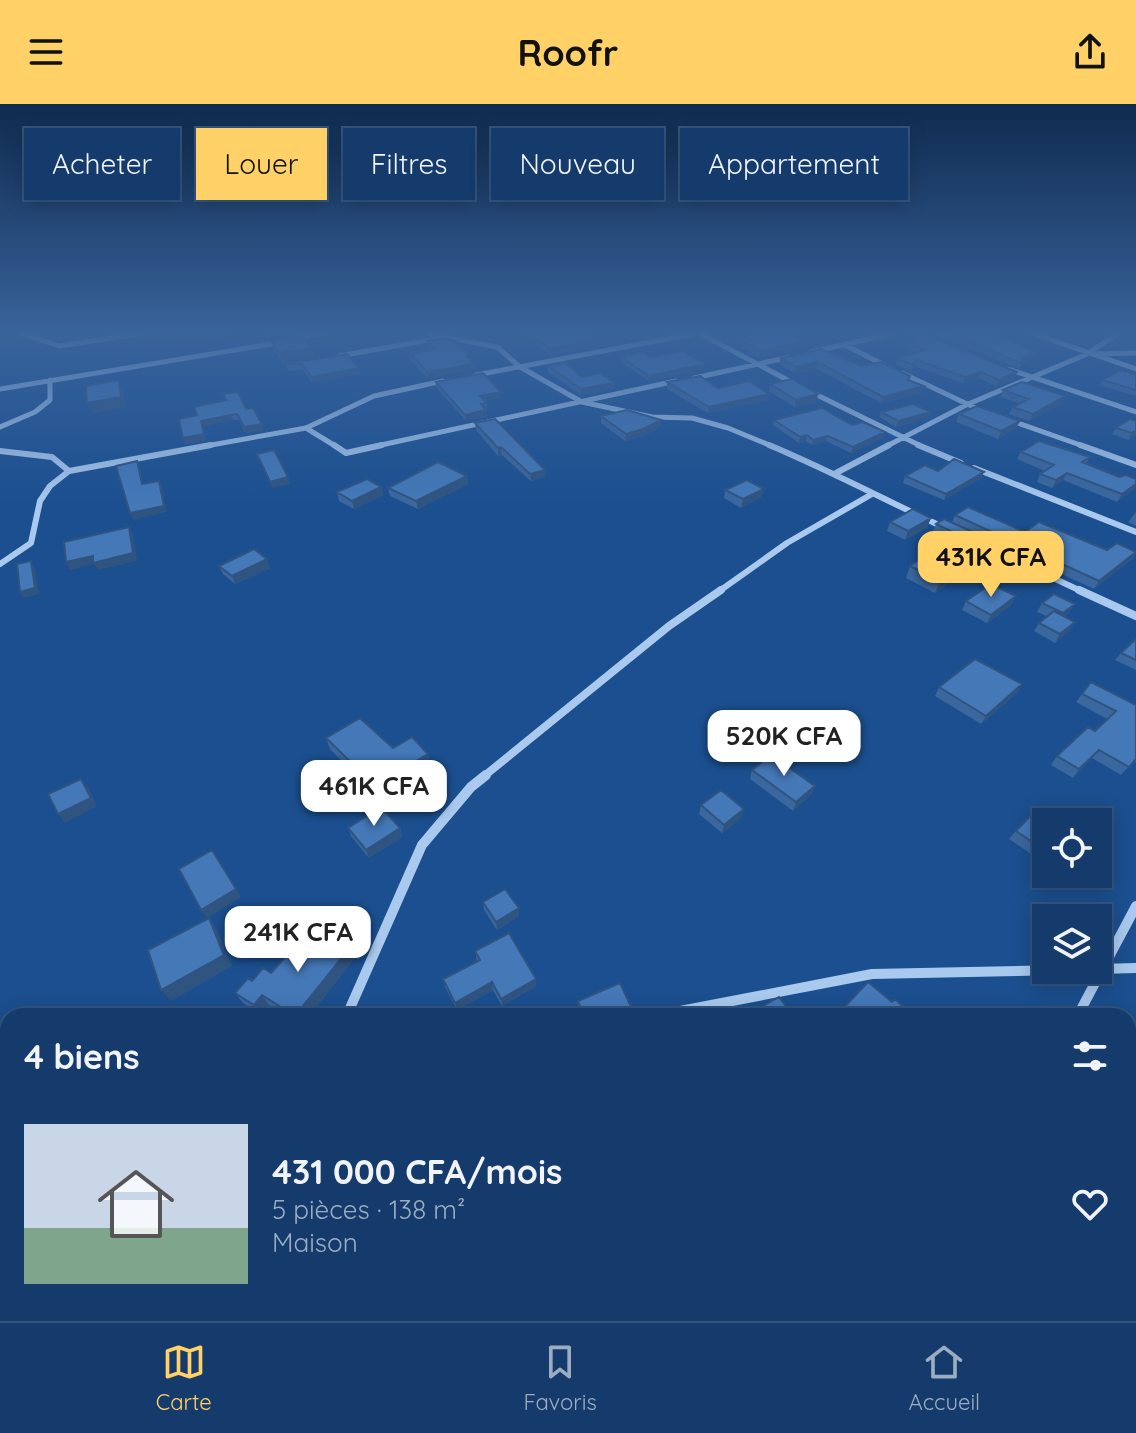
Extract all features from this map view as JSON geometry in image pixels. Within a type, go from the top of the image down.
[{"type":"street","points":[[0,427],[35,412],[50,400],[50,391]]},
{"type":"street","points":[[0,564],[31,543],[36,505],[52,482],[69,471],[306,428],[374,396],[397,391]]},
{"type":"street","points":[[562,391],[582,402],[616,411],[692,418],[716,425],[836,473],[872,494],[955,533]]},
{"type":"street","points":[[306,428],[346,453],[633,391]]},
{"type":"street","points":[[809,391],[903,439],[1136,532]]},
{"type":"street","points":[[937,391],[995,415]]},
{"type":"street","points":[[836,473],[966,405],[1001,391]]},
{"type":"street","points":[[1068,391],[1136,412]]},
{"type":"street","points":[[1009,420],[1136,465]]},
{"type":"street","points":[[0,451],[52,457],[69,471]]},
{"type":"street","points":[[351,1008],[422,845],[471,787],[669,626],[787,543],[872,494]]},
{"type":"street","points":[[969,539],[1136,616]]},
{"type":"street","points":[[1112,950],[1136,906]]},
{"type":"street","points":[[1112,969],[1136,968]]},
{"type":"street","points":[[696,1008],[872,974],[1032,971]]},
{"type":"street","points":[[1082,1008],[1094,984]]},
{"type":"building","points":[[86,391],[120,391],[121,397],[87,403]]},
{"type":"building","points":[[444,391],[501,392],[480,396],[487,403],[481,404],[486,410],[465,415]]},
{"type":"building","points":[[682,391],[764,391],[769,394],[709,407]]},
{"type":"building","points":[[781,391],[812,391],[818,394],[796,400]]},
{"type":"building","points":[[871,391],[906,391],[883,397]]},
{"type":"building","points":[[1005,391],[1049,391],[1065,396],[1033,414],[1012,407],[1029,399]]},
{"type":"building","points":[[238,392],[246,409],[253,408],[262,424],[244,427],[237,414],[231,415],[201,421],[204,434],[183,438],[179,419],[197,415],[194,407],[226,400],[223,394]]},
{"type":"building","points":[[913,404],[931,412],[898,421],[881,412]]},
{"type":"building","points":[[977,406],[1020,421],[1001,431],[959,414]]},
{"type":"building","points":[[822,408],[852,425],[863,422],[885,432],[853,447],[828,436],[813,440],[807,435],[800,437],[774,420]]},
{"type":"building","points":[[627,410],[661,420],[626,434],[601,416]]},
{"type":"building","points":[[495,419],[545,470],[530,474],[501,447],[498,448],[475,423]]},
{"type":"building","points":[[1130,419],[1136,421],[1136,431],[1132,433],[1116,428]]},
{"type":"building","points":[[1039,441],[1090,457],[1082,462],[1119,477],[1126,475],[1136,479],[1136,484],[1122,494],[1067,473],[1056,480],[1040,474],[1054,465],[1021,452]]},
{"type":"building","points":[[274,450],[288,477],[270,482],[257,454]]},
{"type":"building","points":[[954,459],[984,472],[946,494],[905,476],[925,465],[938,471]]},
{"type":"building","points":[[137,461],[142,484],[159,481],[164,506],[130,513],[116,466]]},
{"type":"building","points":[[438,462],[467,476],[416,501],[388,488]]},
{"type":"building","points":[[367,479],[381,487],[352,501],[337,492]]},
{"type":"building","points":[[747,480],[764,489],[743,499],[725,490]]},
{"type":"building","points":[[968,507],[1025,532],[1039,522],[1107,550],[1117,543],[1136,552],[1099,581],[955,515]]},
{"type":"building","points":[[913,509],[931,518],[908,531],[890,522]]},
{"type":"building","points":[[944,519],[993,541],[940,581],[910,566],[957,534],[936,524]]},
{"type":"building","points":[[129,527],[133,553],[93,563],[93,556],[66,562],[64,542]]},
{"type":"building","points":[[254,549],[267,559],[232,576],[219,566]]},
{"type":"building","points":[[31,561],[35,588],[20,592],[17,564]]},
{"type":"building","points":[[991,584],[1016,596],[991,615],[966,601]]},
{"type":"building","points":[[1054,594],[1075,604],[1063,613],[1042,603]]},
{"type":"building","points":[[1054,611],[1075,622],[1060,634],[1039,623]]},
{"type":"building","points":[[1136,639],[1136,660],[1121,653]]},
{"type":"building","points":[[975,659],[1022,684],[986,716],[939,687]]},
{"type":"building","points":[[1091,682],[1136,705],[1136,759],[1129,767],[1099,750],[1079,769],[1057,756],[1088,727],[1095,731],[1116,711],[1082,694]]},
{"type":"building","points":[[360,718],[393,748],[412,737],[428,754],[370,788],[354,770],[357,768],[326,738]]},
{"type":"building","points":[[771,755],[815,786],[796,802],[752,770]]},
{"type":"building","points":[[81,779],[91,798],[58,814],[48,794]]},
{"type":"building","points":[[721,790],[744,809],[724,825],[701,805]]},
{"type":"building","points":[[381,807],[400,828],[366,850],[348,828]]},
{"type":"building","points":[[1032,814],[1032,842],[1016,831]]},
{"type":"building","points":[[212,850],[236,889],[201,910],[179,869]]},
{"type":"building","points":[[505,889],[519,908],[496,922],[483,902]]},
{"type":"building","points":[[209,918],[224,955],[161,990],[148,950]]},
{"type":"building","points":[[329,929],[353,944],[301,1008],[282,1008],[262,995],[254,1005],[235,993],[248,978],[252,981],[263,968],[271,973],[287,955],[294,959],[316,934],[322,938]]},
{"type":"building","points":[[509,933],[536,979],[501,999],[492,982],[455,1003],[443,979],[480,960],[475,951]]},
{"type":"building","points":[[868,982],[905,1008],[844,1008]]},
{"type":"building","points":[[620,983],[632,1008],[581,1008],[578,1001]]},
{"type":"building","points":[[779,997],[787,1008],[767,1008],[765,1005]]}]
